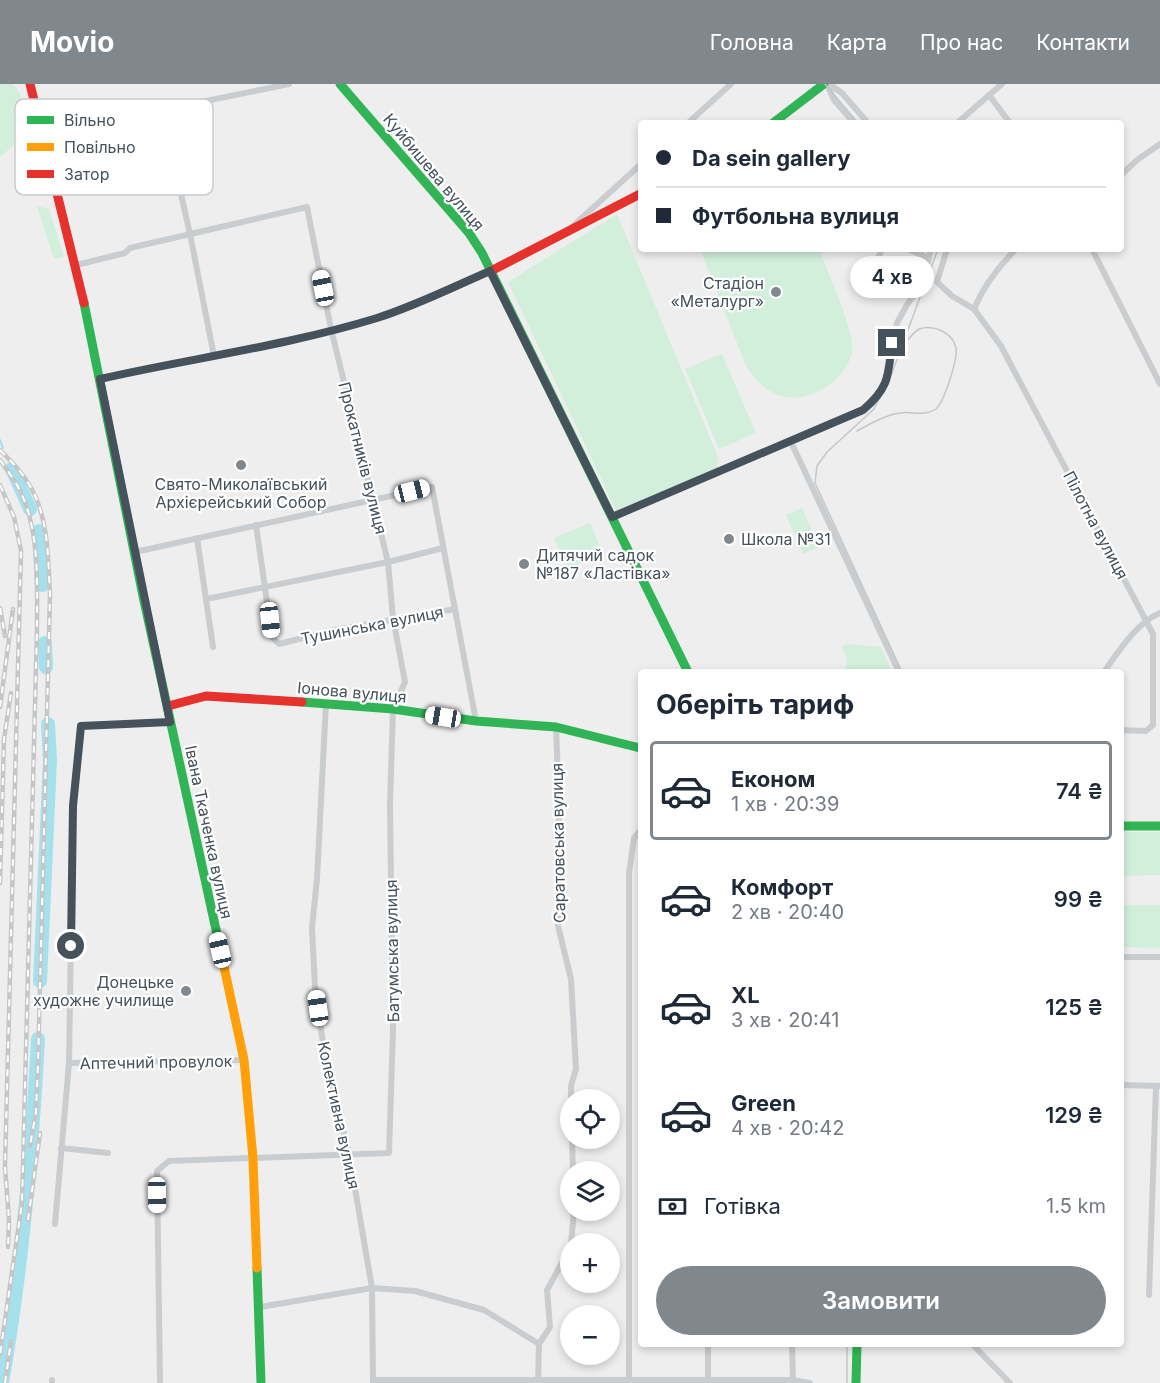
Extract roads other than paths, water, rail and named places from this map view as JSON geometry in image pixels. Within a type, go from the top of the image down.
[{"type":"main road","name":"Івана Ткаченка вулиця","points":[[30,84],[34,99]]},
{"type":"main road","name":"Куйбишева вулиця","points":[[340,84],[469,233],[482,253],[687,669]]},
{"type":"main road","points":[[776,120],[827,84]]},
{"type":"main road","name":"Івана Ткаченка вулиця","points":[[58,195],[76,265],[170,722],[244,1060],[253,1158],[261,1383]]},
{"type":"main road","points":[[490,271],[638,195]]},
{"type":"main road","name":"Іонова вулиця","points":[[168,706],[206,696],[326,703],[556,728],[638,748]]},
{"type":"main road","points":[[1124,826],[1160,826]]},
{"type":"main road","points":[[856,1383],[857,1347]]},
{"type":"street","points":[[213,100],[289,84]]},
{"type":"street","points":[[691,120],[731,84]]},
{"type":"street","points":[[827,84],[834,100],[851,120]]},
{"type":"street","points":[[827,84],[842,93],[865,120]]},
{"type":"street","points":[[960,120],[1002,84]]},
{"type":"street","points":[[989,95],[1008,120]]},
{"type":"street","points":[[1124,172],[1160,144]]},
{"type":"street","points":[[564,235],[638,167]]},
{"type":"street","points":[[181,195],[214,356]]},
{"type":"street","name":"Прокатників вулиця","points":[[190,234],[307,207],[331,329],[388,562],[393,618],[405,682],[393,709]]},
{"type":"street","points":[[76,265],[125,253],[130,248],[190,234]]},
{"type":"street","points":[[870,277],[881,252]]},
{"type":"street","points":[[915,252],[928,258]]},
{"type":"street","points":[[612,517],[863,410],[877,398],[887,381],[897,323],[922,284],[930,252]]},
{"type":"street","points":[[946,252],[937,282],[952,296],[974,309],[991,277],[1013,252]]},
{"type":"street","points":[[1094,252],[1160,384]]},
{"type":"street","points":[[100,379],[276,344],[378,318],[490,271]]},
{"type":"street","name":"Пілотна вулиця","points":[[974,309],[1001,346],[1153,634],[1153,725],[1146,731],[1124,730]]},
{"type":"street","points":[[791,442],[898,669]]},
{"type":"street","points":[[135,552],[432,487],[476,721]]},
{"type":"street","name":"Тушинська вулиця","points":[[256,525],[272,637],[279,644],[393,618],[455,609]]},
{"type":"street","points":[[197,538],[213,646]]},
{"type":"street","points":[[206,599],[388,562],[443,548]]},
{"type":"street","points":[[1106,669],[1136,632],[1160,613]]},
{"type":"street","name":"Колективна вулиця","points":[[326,703],[317,879],[312,928],[315,987],[327,1072],[349,1154],[372,1288],[373,1381]]},
{"type":"street","name":"Батумська вулиця","points":[[349,1154],[389,1153],[393,1031],[390,804],[393,709]]},
{"type":"street","points":[[56,1224],[69,1063],[73,806],[81,726],[170,722]]},
{"type":"street","name":"Саратовська вулиця","points":[[556,728],[559,802],[558,926],[571,978],[576,1069],[571,1089]]},
{"type":"street","points":[[629,1381],[628,873],[634,838],[638,833]]},
{"type":"street","points":[[1124,957],[1160,957]]},
{"type":"street","name":"Аптечний провулок","points":[[69,1063],[244,1060]]},
{"type":"street","points":[[1124,1085],[1158,1086],[1149,1295]]},
{"type":"street","points":[[61,1148],[108,1154]]},
{"type":"street","points":[[160,1383],[157,1171],[169,1161],[349,1154]]},
{"type":"street","points":[[538,1381],[539,1344],[550,1327],[547,1290],[560,1268]]},
{"type":"street","points":[[260,1307],[372,1288],[415,1291],[484,1310],[539,1344]]},
{"type":"street","points":[[708,1347],[708,1381]]},
{"type":"street","points":[[792,1347],[793,1381]]},
{"type":"street","points":[[975,1347],[1010,1383]]},
{"type":"street","points":[[373,1381],[793,1381],[810,1383]]},
{"type":"waterway","points":[[0,440],[3,448]]},
{"type":"waterway","points":[[12,469],[30,509]]},
{"type":"waterway","points":[[39,531],[42,585]]},
{"type":"waterway","points":[[45,643],[46,667]]},
{"type":"waterway","points":[[40,981],[50,760],[48,724]]},
{"type":"waterway","points":[[2,1383],[25,1212],[38,1039]]},
{"type":"tram line","points":[[825,84],[855,120]]},
{"type":"tram line","points":[[901,669],[815,483],[817,466],[827,452],[874,409],[889,381],[937,252]]},
{"type":"tram line","points":[[857,431],[894,414],[927,413],[939,405],[953,370],[956,353],[954,343],[947,334],[931,328],[919,329],[906,342]]},
{"type":"tram line","points":[[847,1347],[847,1383]]},
{"type":"railway","points":[[0,450],[27,481],[41,511],[48,553],[50,595],[38,1065],[36,1112],[30,1146]]},
{"type":"railway","points":[[0,460],[18,487],[31,523],[36,558],[37,595],[22,1203],[0,1355]]},
{"type":"railway","points":[[0,485],[14,517],[21,551],[5,1167],[9,1220],[8,1247]]},
{"type":"railway","points":[[0,608],[5,636]]},
{"type":"railway","points":[[0,707],[13,609]]},
{"type":"railway","points":[[0,883],[4,739],[11,693]]},
{"type":"railway","points":[[28,1220],[40,1133]]},
{"type":"railway","points":[[5,1383],[11,1341]]},
{"type":"place","name":"Стадіон «Металург»","points":[[776,292]]},
{"type":"place","name":"Свято-Миколаївський Архієрейський Собор","points":[[241,465]]},
{"type":"place","name":"Школа №31","points":[[729,539]]},
{"type":"place","name":"Дитячий садок №187 «Ластівка»","points":[[524,564]]},
{"type":"place","name":"Донецьке художнє училище","points":[[186,991]]}]
